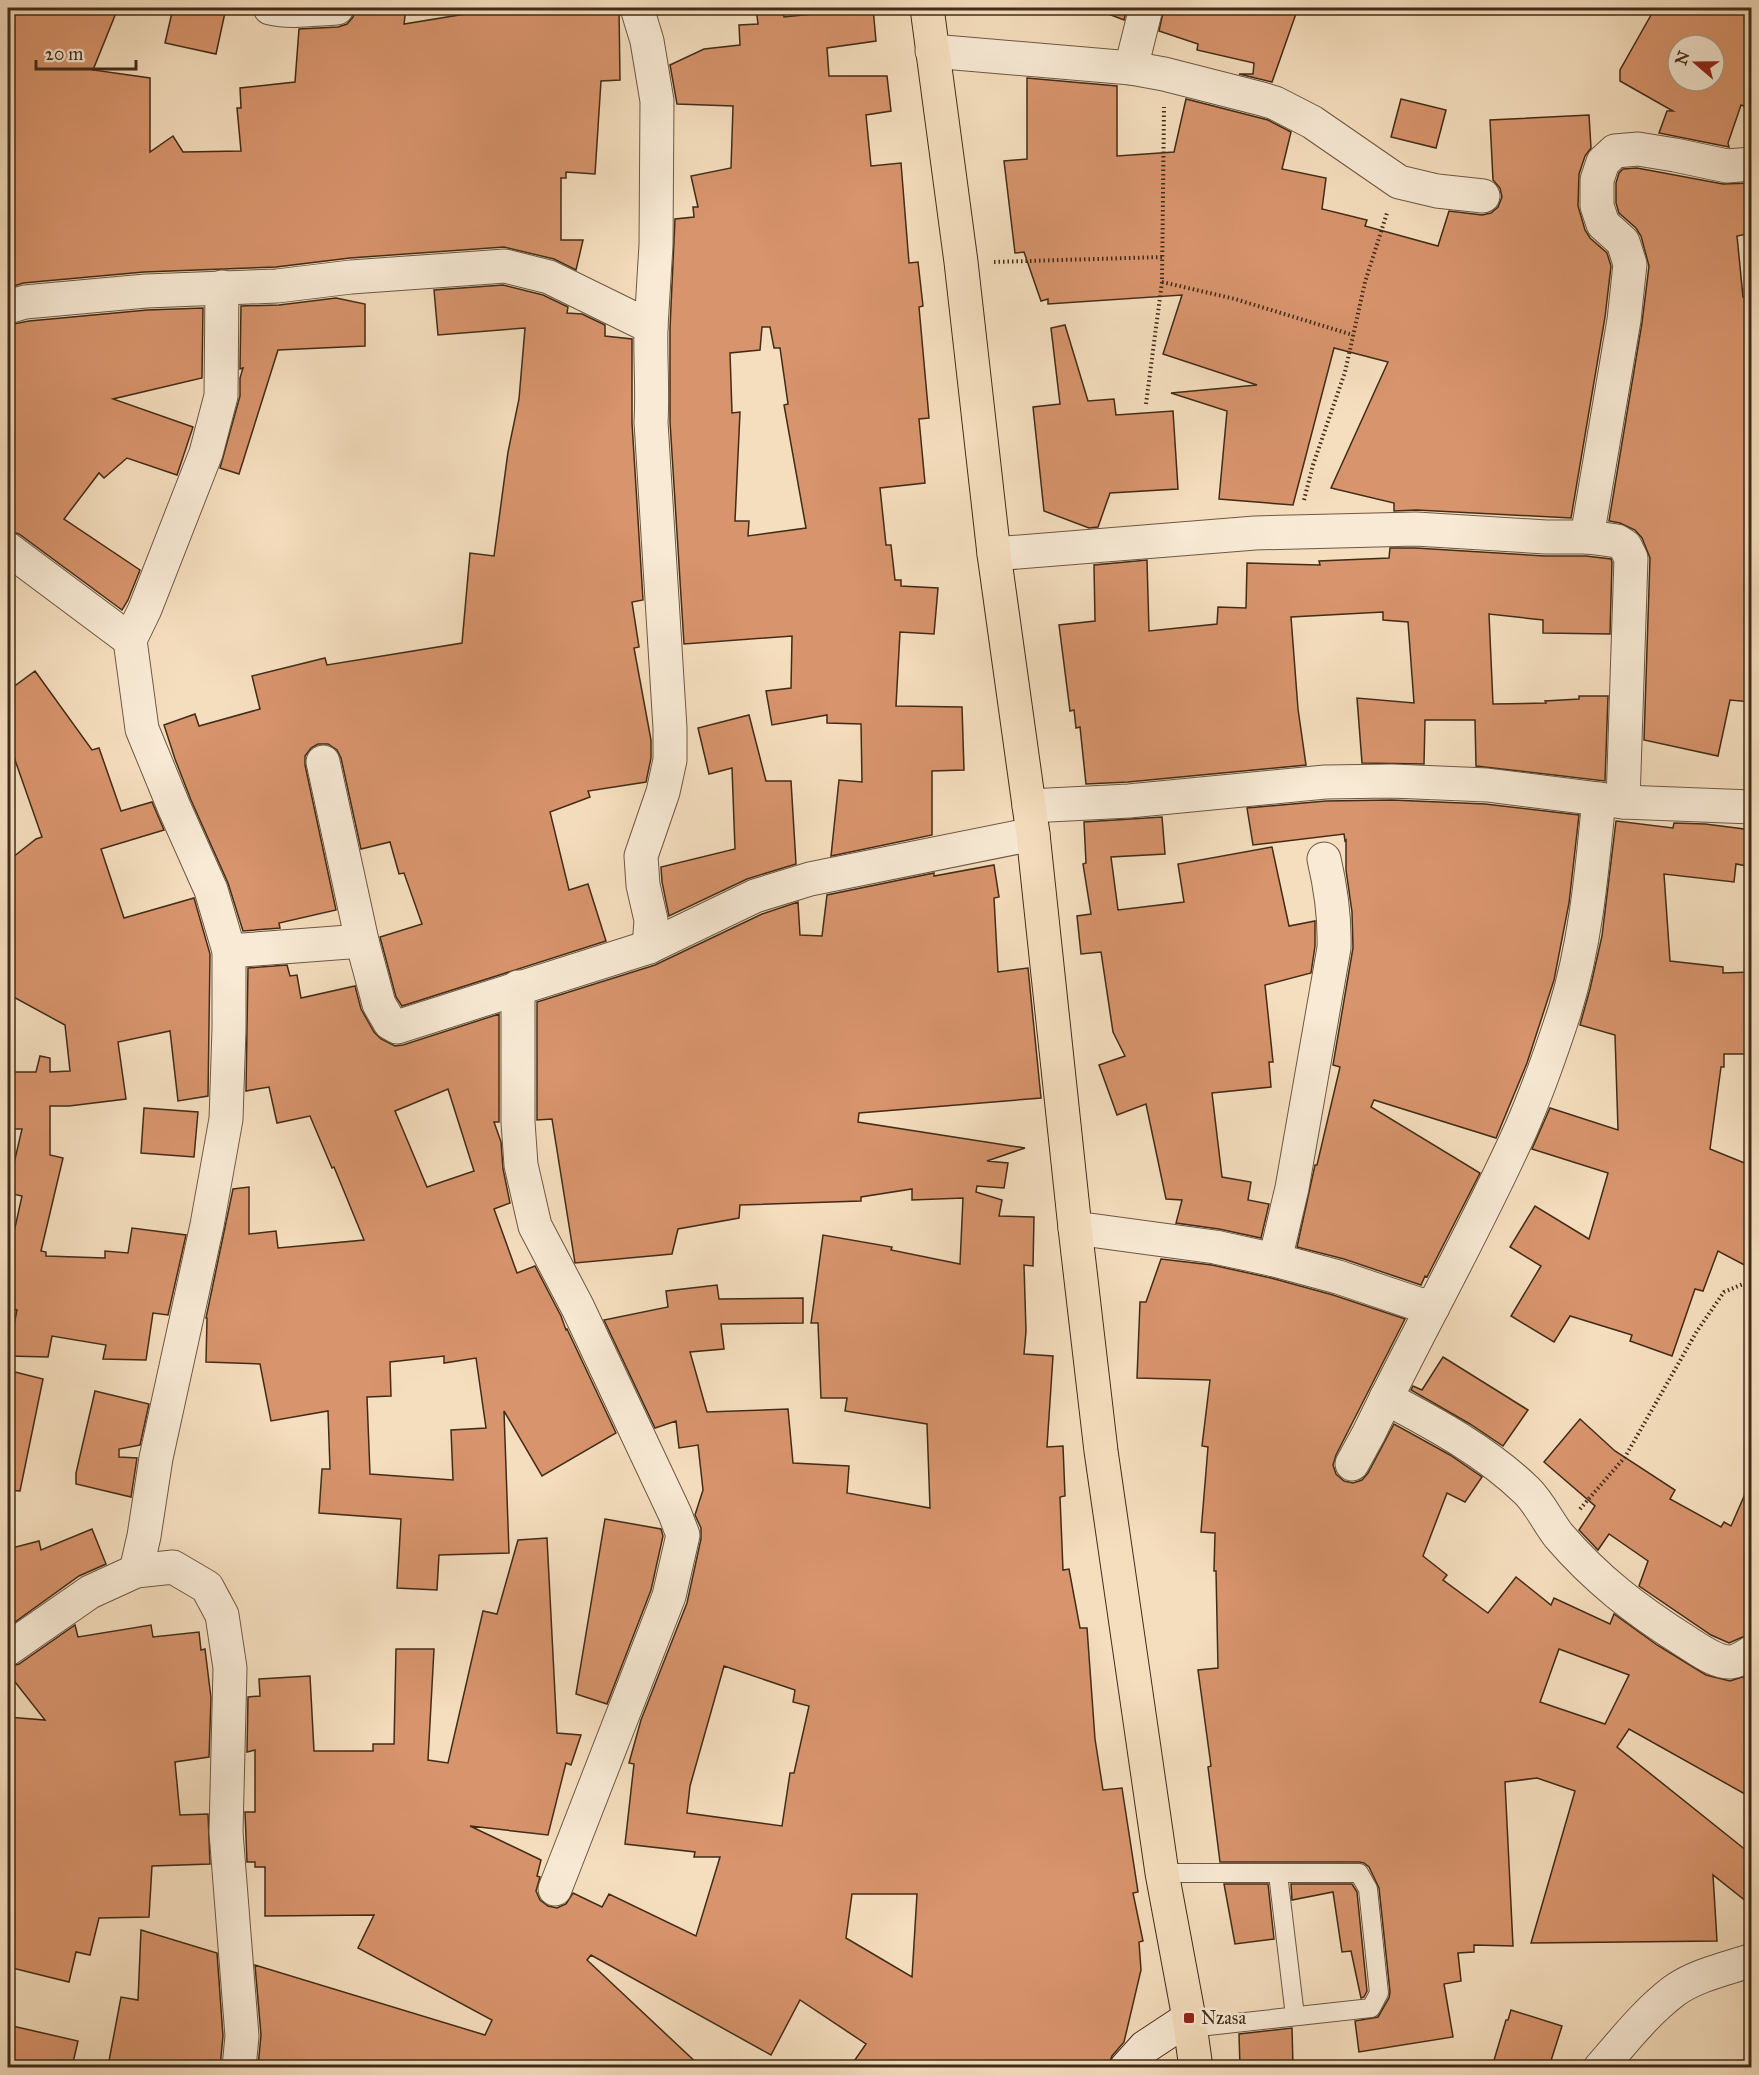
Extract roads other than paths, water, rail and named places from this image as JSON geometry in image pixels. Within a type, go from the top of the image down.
[{"type":"main road","points":[[927,8],[961,262],[994,554],[1031,820],[1101,1451],[1162,1873],[1196,2067]]},
{"type":"street","points":[[270,8],[289,10],[336,8]]},
{"type":"street","points":[[637,8],[647,41],[657,101],[656,245],[650,366],[653,392],[651,433],[670,728],[670,760],[663,792],[641,856],[643,885],[651,920],[649,946]]},
{"type":"street","points":[[1131,68],[1146,8]]},
{"type":"street","points":[[932,51],[1131,68],[1262,99],[1284,107],[1312,122],[1399,182],[1437,191],[1483,196]]},
{"type":"street","points":[[1587,537],[1624,320],[1630,264],[1623,242],[1603,224],[1596,206],[1597,180],[1603,162],[1615,151],[1638,149],[1675,154],[1727,166],[1752,164]]},
{"type":"street","points":[[8,307],[25,302],[146,291],[277,286],[351,277],[505,266],[549,278],[651,327]]},
{"type":"street","points":[[136,1571],[156,1458],[207,1225],[226,1119],[229,951],[211,890],[142,729],[130,640],[145,609],[199,472],[221,396],[222,287]]},
{"type":"street","points":[[994,554],[1255,533],[1416,529],[1546,537],[1587,537],[1617,541],[1625,546],[1631,558],[1611,801],[1565,1008],[1521,1128],[1433,1307],[1352,1464]]},
{"type":"street","points":[[8,549],[130,640]]},
{"type":"street","points":[[323,762],[362,941],[379,1004],[390,1023],[397,1027],[649,946],[755,896],[810,879],[1031,820],[1129,801],[1325,782],[1392,781],[1487,785],[1611,801],[1752,807]]},
{"type":"street","points":[[1275,1260],[1294,1177],[1334,948],[1335,918],[1324,859]]},
{"type":"street","points":[[229,951],[362,941]]},
{"type":"street","points":[[518,987],[518,1122],[521,1165],[535,1226],[578,1308],[683,1535],[669,1596],[555,1889]]},
{"type":"street","points":[[1075,1227],[1215,1247],[1275,1260],[1433,1307]]},
{"type":"street","points":[[1386,1398],[1424,1418],[1497,1466],[1528,1493],[1558,1534],[1591,1571],[1623,1599],[1713,1657],[1731,1662],[1752,1652]]},
{"type":"street","points":[[8,1649],[90,1592],[136,1571],[173,1567],[207,1587],[222,1615],[230,1668],[226,1832],[242,2036],[239,2067]]},
{"type":"street","points":[[1600,2067],[1651,2011],[1675,1990],[1707,1975],[1752,1960]]},
{"type":"street","points":[[1126,2067],[1145,2047],[1190,2023]]},
{"type":"lane","points":[[1162,1873],[1359,1873],[1368,1889],[1379,1993],[1371,2008],[1190,2023]]},
{"type":"lane","points":[[1278,1874],[1295,2016]]},
{"type":"place","name":"Nzasa","points":[[1189,2018]]}]
